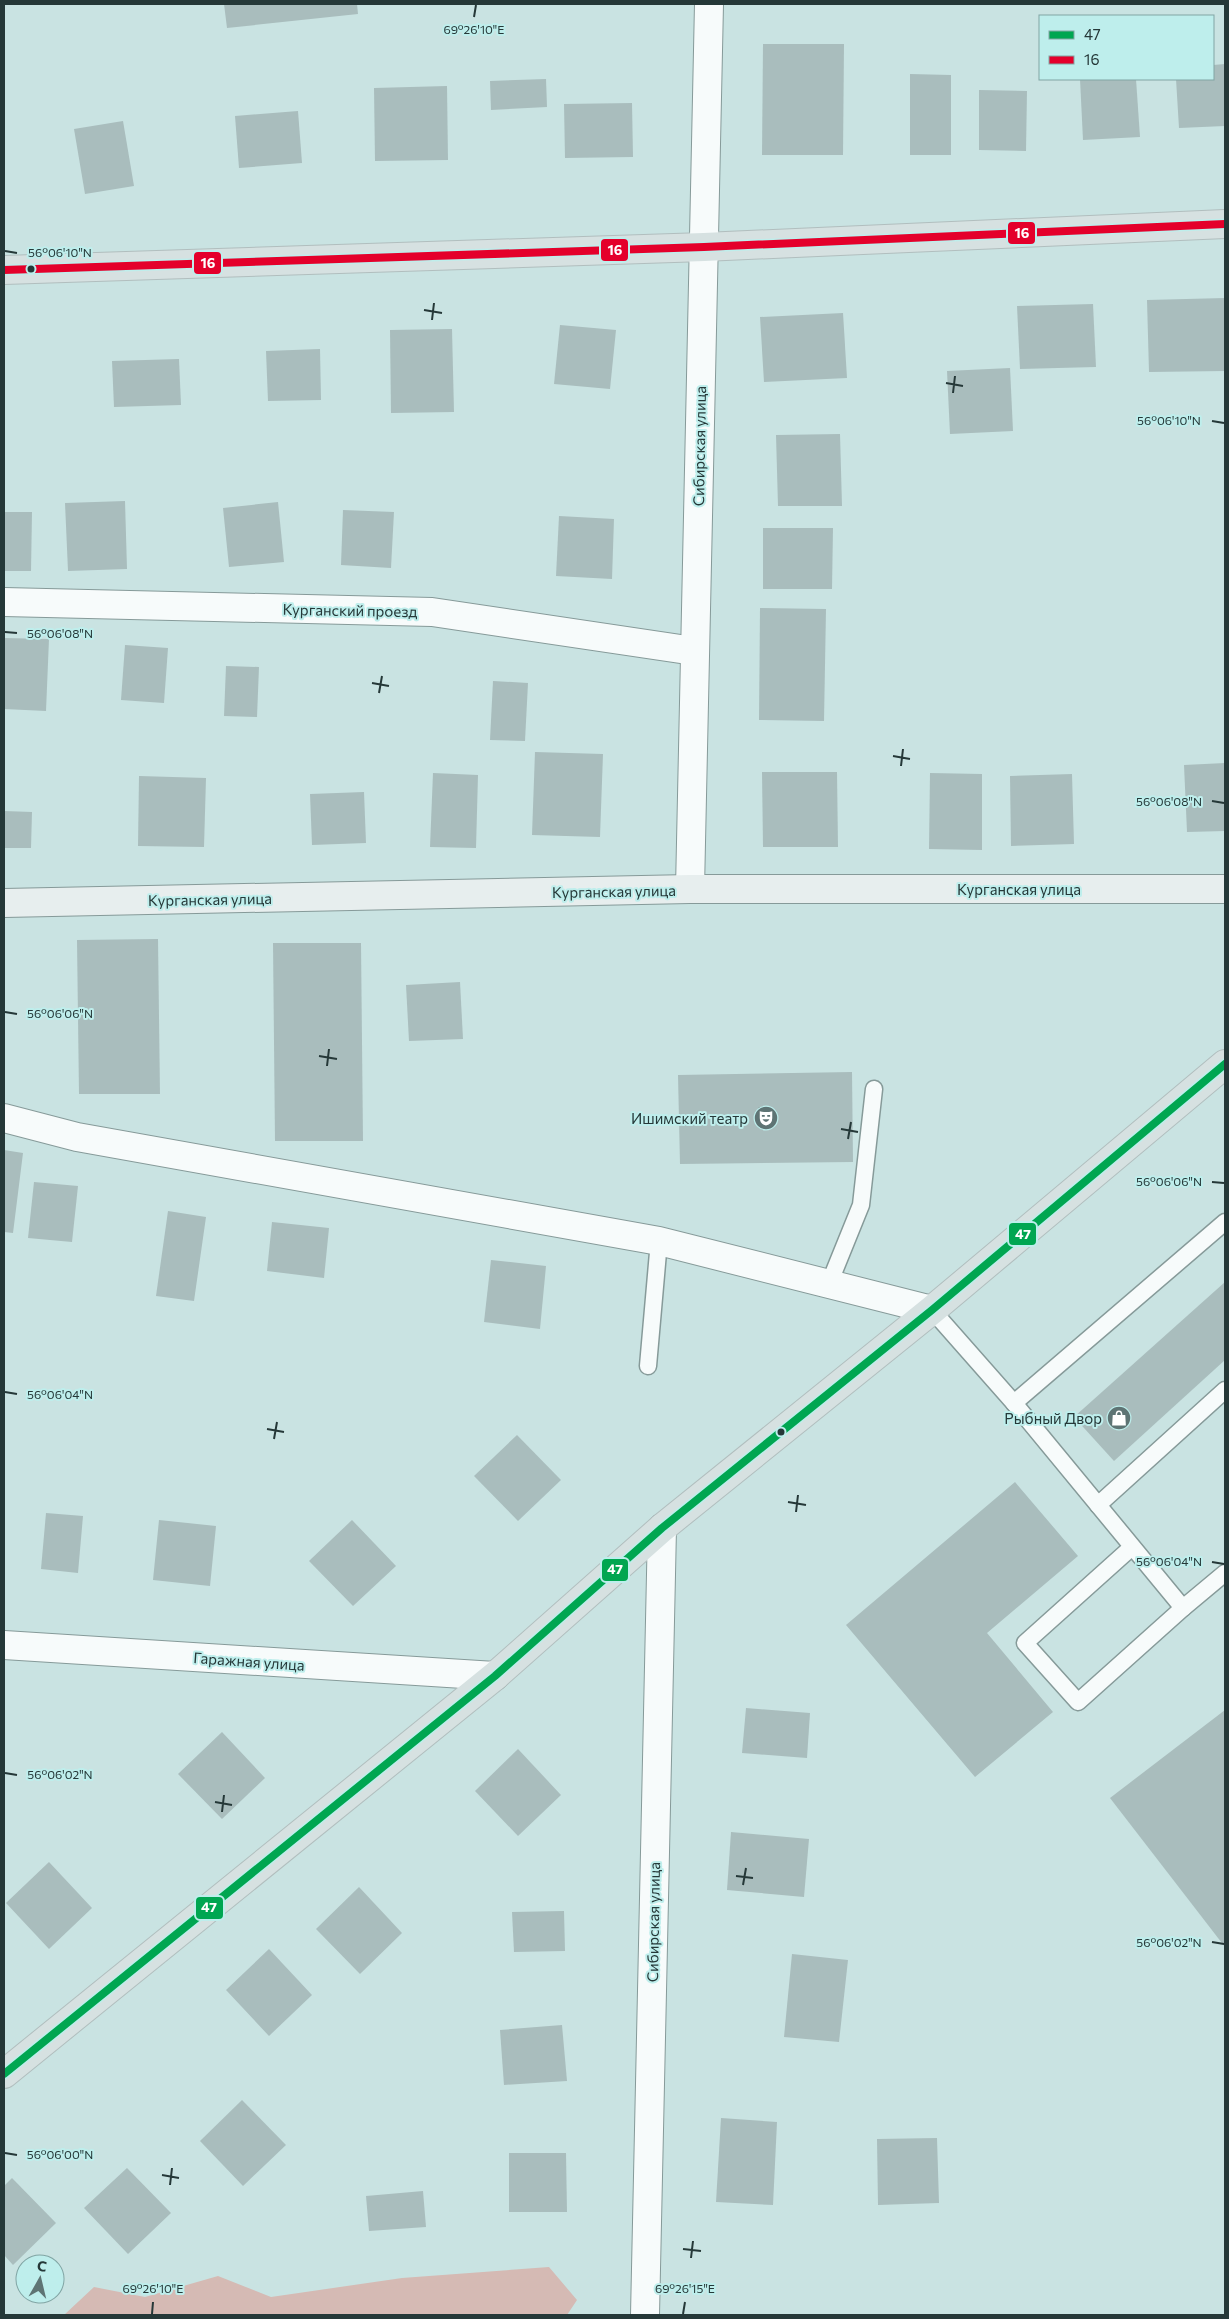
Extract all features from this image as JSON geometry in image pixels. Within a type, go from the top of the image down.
[{"type":"main road","points":[[4,270],[704,247],[1225,224]]},
{"type":"main road","name":"Курганская улица","points":[[4,903],[690,889],[1225,889]]},
{"type":"main road","points":[[4,2074],[495,1676],[662,1528],[932,1310],[1225,1064]]},
{"type":"street","name":"Сибирская улица","points":[[690,889],[710,4]]},
{"type":"street","name":"Курганский проезд","points":[[4,602],[432,612],[694,650]]},
{"type":"street","points":[[4,1118],[77,1137],[659,1241],[932,1310]]},
{"type":"street","name":"Сибирская улица","points":[[645,2315],[662,1528]]},
{"type":"street","name":"Гаражная улица","points":[[4,1645],[495,1676]]},
{"type":"lane","points":[[828,1284],[861,1205],[874,1089]]},
{"type":"lane","points":[[1014,1404],[1225,1222]]},
{"type":"lane","points":[[648,1366],[659,1241]]},
{"type":"lane","points":[[932,1310],[1014,1404],[1182,1608]]},
{"type":"lane","points":[[1098,1505],[1225,1390]]},
{"type":"lane","points":[[1132,1547],[1025,1643],[1078,1702],[1182,1608],[1225,1573]]},
{"type":"shaded area","points":[[549,2267],[577,2300],[567,2315],[64,2315],[94,2287],[145,2297],[218,2276],[271,2297],[402,2278]]},
{"type":"building","points":[[224,4],[357,4],[358,14],[227,28]]},
{"type":"building","points":[[763,44],[844,44],[843,155],[762,155]]},
{"type":"building","points":[[1225,64],[1225,126],[1179,128],[1176,80],[1214,80],[1214,65]]},
{"type":"building","points":[[910,74],[951,75],[951,155],[910,155]]},
{"type":"building","points":[[546,79],[547,107],[491,110],[490,81]]},
{"type":"building","points":[[1080,80],[1136,80],[1140,137],[1083,140]]},
{"type":"building","points":[[447,86],[448,160],[375,161],[374,88]]},
{"type":"building","points":[[979,90],[1027,91],[1026,151],[979,150]]},
{"type":"building","points":[[632,103],[633,157],[565,158],[564,104]]},
{"type":"building","points":[[298,111],[302,163],[239,168],[235,116]]},
{"type":"building","points":[[123,121],[134,186],[85,194],[74,129]]},
{"type":"building","points":[[1225,298],[1225,371],[1149,372],[1147,300]]},
{"type":"building","points":[[1093,304],[1096,367],[1020,369],[1017,306]]},
{"type":"building","points":[[843,313],[847,378],[764,382],[760,317]]},
{"type":"building","points":[[560,325],[616,330],[610,389],[554,384]]},
{"type":"building","points":[[452,329],[454,412],[391,413],[390,330]]},
{"type":"building","points":[[320,349],[321,400],[268,401],[266,351]]},
{"type":"building","points":[[179,359],[181,405],[114,407],[112,361]]},
{"type":"building","points":[[1010,368],[1013,431],[950,434],[947,371]]},
{"type":"building","points":[[840,434],[842,506],[778,506],[776,435]]},
{"type":"building","points":[[125,501],[127,569],[68,571],[65,503]]},
{"type":"building","points":[[278,502],[284,562],[229,567],[223,508]]},
{"type":"building","points":[[343,510],[394,512],[391,568],[341,565]]},
{"type":"building","points":[[4,512],[32,512],[31,571],[4,571]]},
{"type":"building","points":[[559,516],[614,519],[612,579],[556,576]]},
{"type":"building","points":[[763,528],[833,528],[832,589],[763,589]]},
{"type":"building","points":[[760,608],[826,609],[824,721],[759,720]]},
{"type":"building","points":[[4,638],[49,639],[46,711],[4,709]]},
{"type":"building","points":[[125,645],[168,648],[164,703],[121,700]]},
{"type":"building","points":[[226,666],[259,667],[257,717],[224,716]]},
{"type":"building","points":[[493,681],[528,683],[525,741],[490,740]]},
{"type":"building","points":[[535,752],[603,754],[600,837],[532,835]]},
{"type":"building","points":[[1225,763],[1225,831],[1187,832],[1184,765]]},
{"type":"building","points":[[762,772],[837,772],[838,847],[763,847]]},
{"type":"building","points":[[433,773],[478,775],[476,848],[430,847]]},
{"type":"building","points":[[930,773],[982,774],[982,850],[929,849]]},
{"type":"building","points":[[1072,774],[1074,844],[1011,846],[1010,776]]},
{"type":"building","points":[[139,776],[206,778],[204,847],[138,846]]},
{"type":"building","points":[[364,792],[366,843],[312,845],[310,794]]},
{"type":"building","points":[[4,811],[32,812],[31,848],[4,848]]},
{"type":"building","points":[[158,939],[160,1094],[79,1094],[77,940]]},
{"type":"building","points":[[273,943],[361,943],[363,1141],[275,1141]]},
{"type":"building","points":[[460,982],[463,1039],[409,1041],[406,985]]},
{"type":"building","name":"Ишимский театр","points":[[852,1072],[853,1162],[680,1164],[678,1075]]},
{"type":"building","points":[[4,1150],[23,1153],[13,1233],[4,1232]]},
{"type":"building","points":[[34,1182],[78,1186],[72,1242],[28,1238]]},
{"type":"building","points":[[168,1211],[206,1217],[194,1301],[156,1296]]},
{"type":"building","points":[[272,1222],[329,1228],[324,1278],[267,1271]]},
{"type":"building","points":[[491,1260],[546,1266],[540,1329],[484,1322]]},
{"type":"building","points":[[1225,1282],[1225,1360],[1114,1461],[1074,1417]]},
{"type":"building","points":[[517,1435],[561,1480],[518,1521],[474,1476]]},
{"type":"building","points":[[1015,1482],[1078,1556],[987,1633],[1053,1712],[975,1777],[846,1625]]},
{"type":"building","points":[[46,1513],[83,1516],[78,1573],[41,1569]]},
{"type":"building","points":[[159,1520],[216,1526],[210,1586],[153,1580]]},
{"type":"building","points":[[352,1520],[396,1566],[353,1606],[309,1561]]},
{"type":"building","points":[[746,1708],[810,1713],[807,1758],[742,1753]]},
{"type":"building","points":[[1225,1710],[1225,1947],[1110,1798]]},
{"type":"building","points":[[222,1732],[265,1778],[222,1819],[178,1774]]},
{"type":"building","points":[[518,1749],[561,1795],[518,1836],[475,1791]]},
{"type":"building","points":[[731,1832],[809,1839],[804,1897],[727,1890]]},
{"type":"building","points":[[49,1862],[92,1908],[49,1949],[6,1903]]},
{"type":"building","points":[[359,1887],[402,1933],[360,1974],[316,1929]]},
{"type":"building","points":[[564,1911],[565,1951],[514,1952],[512,1912]]},
{"type":"building","points":[[269,1949],[312,1995],[269,2036],[226,1990]]},
{"type":"building","points":[[792,1954],[848,1960],[839,2042],[784,2037]]},
{"type":"building","points":[[562,2025],[567,2081],[504,2085],[500,2030]]},
{"type":"building","points":[[242,2100],[286,2145],[243,2186],[200,2141]]},
{"type":"building","points":[[721,2118],[777,2122],[773,2205],[716,2202]]},
{"type":"building","points":[[937,2138],[939,2203],[878,2205],[877,2139]]},
{"type":"building","points":[[509,2153],[566,2153],[567,2212],[509,2212]]},
{"type":"building","points":[[127,2168],[171,2213],[128,2254],[84,2208]]},
{"type":"building","points":[[12,2178],[56,2223],[24,2254],[15,2254],[15,2263],[13,2265],[4,2255],[4,2186]]},
{"type":"building","points":[[423,2191],[426,2227],[369,2231],[366,2196]]},
{"type":"transit line","name":"16","points":[[4,270],[704,247],[1225,224]]},
{"type":"transit line","name":"47","points":[[4,2074],[495,1676],[662,1528],[932,1310],[1225,1064]]},
{"type":"place","name":"Ишимский театр","points":[[766,1118]]},
{"type":"place","name":"Рыбный Двор","points":[[1119,1418]]}]
